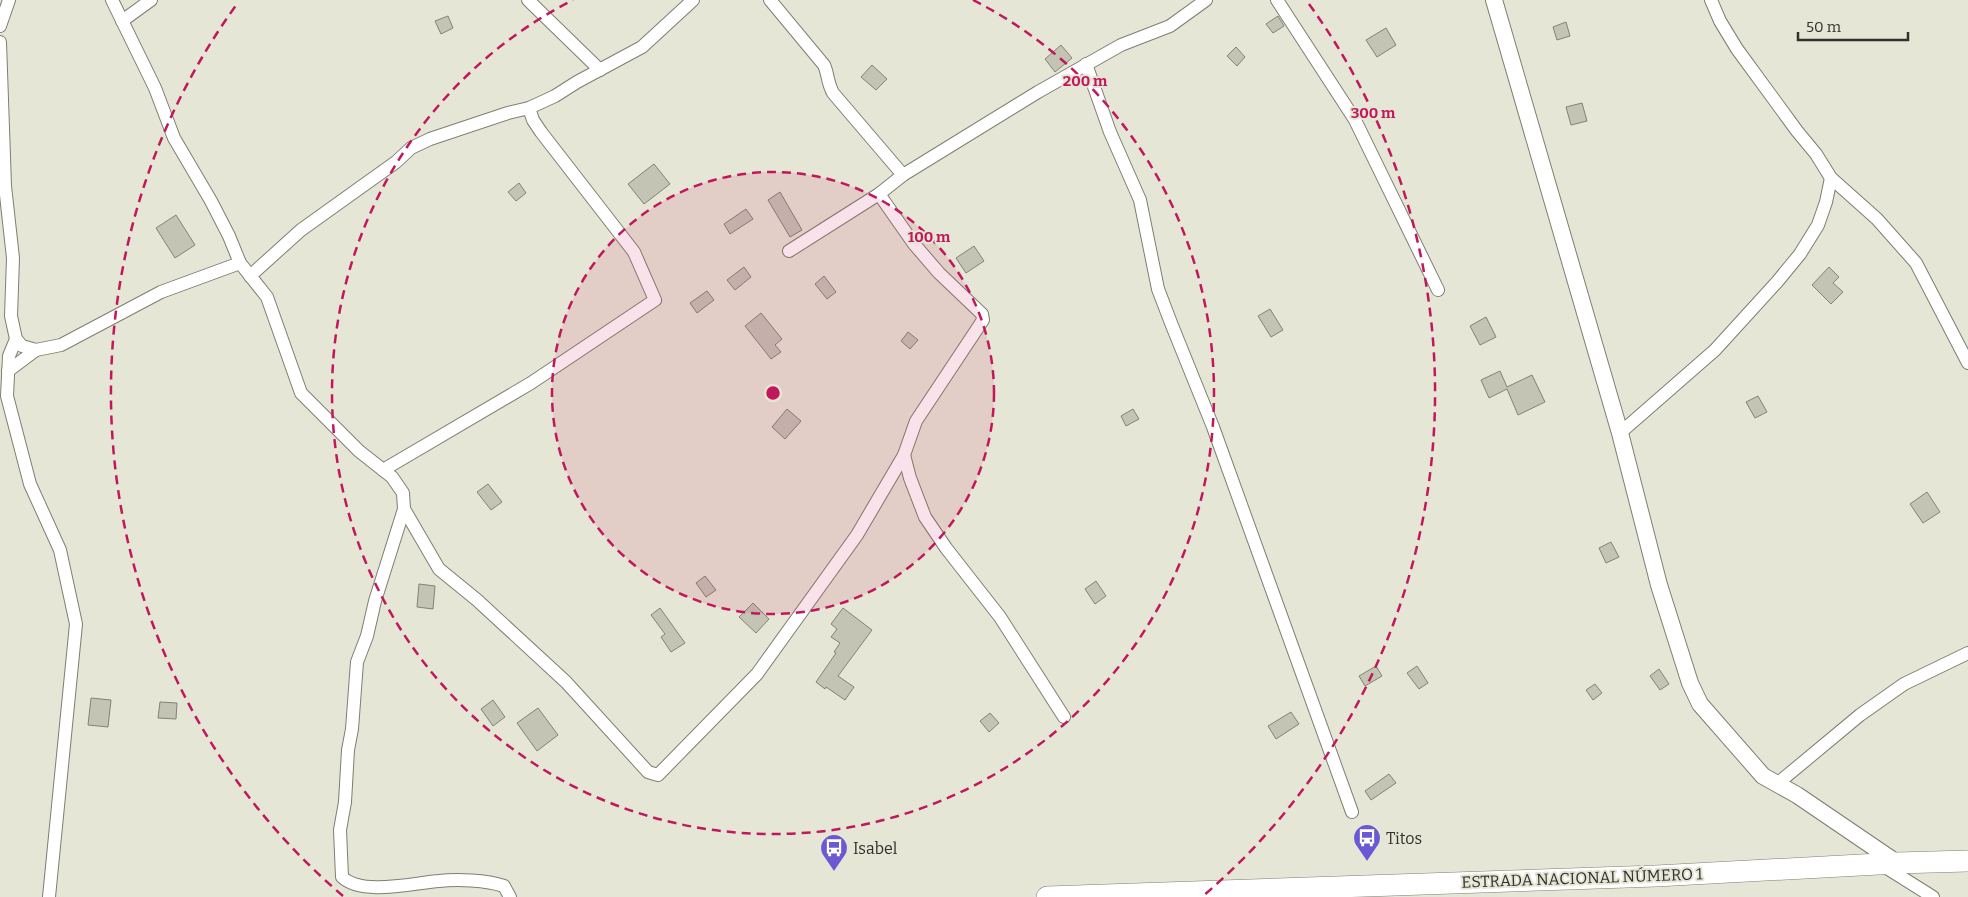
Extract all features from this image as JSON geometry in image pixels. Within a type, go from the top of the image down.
[{"type":"highway","name":"ESTRADA NACIONAL NÚMERO 1","points":[[1046,897],[1656,876],[1888,863],[1968,861]]},
{"type":"street","points":[[0,26],[9,0]]},
{"type":"street","points":[[112,0],[155,88],[174,138],[211,200],[240,263],[267,298],[301,393],[359,451],[383,470],[403,493],[404,509],[375,601],[367,636],[357,662],[345,802],[340,830],[342,877],[348,883],[379,888],[441,881],[494,882],[504,886],[510,897]]},
{"type":"street","points":[[122,21],[151,0]]},
{"type":"street","points":[[528,0],[600,70]]},
{"type":"street","points":[[250,276],[302,230],[396,162],[411,148],[430,139],[508,112],[529,108],[555,96],[576,82],[642,47],[693,0]]},
{"type":"street","points":[[770,0],[824,65],[827,70],[828,84],[833,92],[903,175]]},
{"type":"street","points":[[789,251],[880,194],[903,175],[1086,64],[1121,44],[1170,26],[1206,0]]},
{"type":"street","points":[[1277,0],[1355,120],[1438,290]]},
{"type":"street","points":[[1494,0],[1620,434],[1659,585],[1690,683],[1700,704],[1763,776],[1797,795],[1934,897]]},
{"type":"street","points":[[1711,0],[1720,21],[1737,49],[1816,154],[1830,178],[1877,219],[1916,263],[1968,362]]},
{"type":"street","points":[[0,42],[6,186],[13,258],[11,316],[16,339],[22,346],[36,350]]},
{"type":"street","points":[[1086,64],[1110,132],[1140,200],[1161,297],[1213,427],[1352,812]]},
{"type":"street","points":[[383,470],[531,383],[655,300],[634,252],[541,132],[533,120],[529,108]]},
{"type":"street","points":[[1620,434],[1715,350],[1800,254],[1818,225],[1826,202],[1830,178]]},
{"type":"street","points":[[404,509],[439,569],[477,600],[566,682],[648,772],[658,774],[757,674],[857,535],[904,455],[916,421],[983,320],[982,314],[939,273],[914,244],[880,194]]},
{"type":"street","points":[[8,371],[36,350],[61,345],[161,292],[240,263]]},
{"type":"street","points":[[16,339],[9,356],[7,396],[30,484],[60,550],[76,624],[49,897]]},
{"type":"street","points":[[904,455],[910,478],[925,517],[946,548],[1000,617],[1064,717]]},
{"type":"street","points":[[1777,784],[1860,715],[1904,684],[1968,653]]},
{"type":"building","points":[[448,16],[453,28],[441,34],[435,21]]},
{"type":"building","points":[[1278,16],[1284,26],[1273,33],[1266,24]]},
{"type":"building","points":[[1566,22],[1570,36],[1557,40],[1553,27]]},
{"type":"building","points":[[1386,28],[1396,45],[1377,57],[1366,40]]},
{"type":"building","points":[[1061,45],[1072,58],[1055,72],[1045,59]]},
{"type":"building","points":[[1236,47],[1245,57],[1237,66],[1227,56]]},
{"type":"building","points":[[872,65],[887,79],[876,90],[861,77]]},
{"type":"building","points":[[1582,103],[1587,121],[1571,125],[1566,107]]},
{"type":"building","points":[[654,164],[670,184],[644,204],[628,184]]},
{"type":"building","points":[[519,183],[526,193],[516,201],[508,192]]},
{"type":"building","points":[[780,192],[802,230],[790,237],[768,200]]},
{"type":"building","points":[[746,209],[753,219],[730,234],[724,224]]},
{"type":"building","points":[[176,215],[195,245],[175,258],[156,228]]},
{"type":"building","points":[[974,246],[984,261],[966,273],[956,258]]},
{"type":"building","points":[[744,267],[751,277],[735,290],[727,280]]},
{"type":"building","points":[[1829,267],[1839,277],[1833,283],[1843,292],[1831,304],[1812,285]]},
{"type":"building","points":[[824,276],[836,292],[827,299],[815,284]]},
{"type":"building","points":[[707,291],[714,300],[697,313],[690,303]]},
{"type":"building","points":[[1270,309],[1283,330],[1271,337],[1258,316]]},
{"type":"building","points":[[761,313],[782,339],[775,345],[781,352],[771,359],[745,326]]},
{"type":"building","points":[[1486,317],[1496,337],[1480,345],[1470,326]]},
{"type":"building","points":[[908,332],[918,340],[910,349],[901,341]]},
{"type":"building","points":[[1500,371],[1507,387],[1532,375],[1545,402],[1518,415],[1507,389],[1489,398],[1481,380]]},
{"type":"building","points":[[1758,396],[1767,412],[1755,418],[1746,402]]},
{"type":"building","points":[[787,409],[801,421],[785,439],[772,427]]},
{"type":"building","points":[[1133,409],[1139,419],[1126,426],[1121,416]]},
{"type":"building","points":[[488,484],[502,502],[491,510],[477,492]]},
{"type":"building","points":[[1927,492],[1940,512],[1923,523],[1910,504]]},
{"type":"building","points":[[1611,542],[1619,557],[1606,563],[1599,548]]},
{"type":"building","points":[[705,576],[716,590],[706,597],[696,583]]},
{"type":"building","points":[[1096,581],[1106,596],[1095,604],[1085,589]]},
{"type":"building","points":[[419,584],[435,586],[433,609],[417,607]]},
{"type":"building","points":[[753,603],[769,619],[756,633],[739,617]]},
{"type":"building","points":[[660,608],[685,643],[671,652],[661,637],[665,634],[651,615]]},
{"type":"building","points":[[843,608],[872,630],[838,676],[854,687],[845,700],[816,682],[836,653],[834,652],[840,643],[831,637],[837,629],[831,624]]},
{"type":"building","points":[[1376,666],[1382,676],[1365,686],[1359,676]]},
{"type":"building","points":[[1417,666],[1428,683],[1419,689],[1407,673]]},
{"type":"building","points":[[1659,669],[1669,684],[1660,690],[1650,676]]},
{"type":"building","points":[[1595,684],[1602,693],[1593,700],[1586,690]]},
{"type":"building","points":[[91,698],[111,700],[108,727],[88,725]]},
{"type":"building","points":[[493,700],[505,717],[493,726],[481,709]]},
{"type":"building","points":[[160,702],[177,703],[176,719],[158,718]]},
{"type":"building","points":[[538,708],[558,735],[537,751],[517,723]]},
{"type":"building","points":[[1291,712],[1299,724],[1276,739],[1268,726]]},
{"type":"building","points":[[990,713],[999,723],[989,732],[980,721]]},
{"type":"building","points":[[1389,774],[1396,783],[1371,800],[1365,791]]},
{"type":"place","name":"Titos","points":[[1367,862]]},
{"type":"place","name":"Isabel","points":[[834,872]]}]
